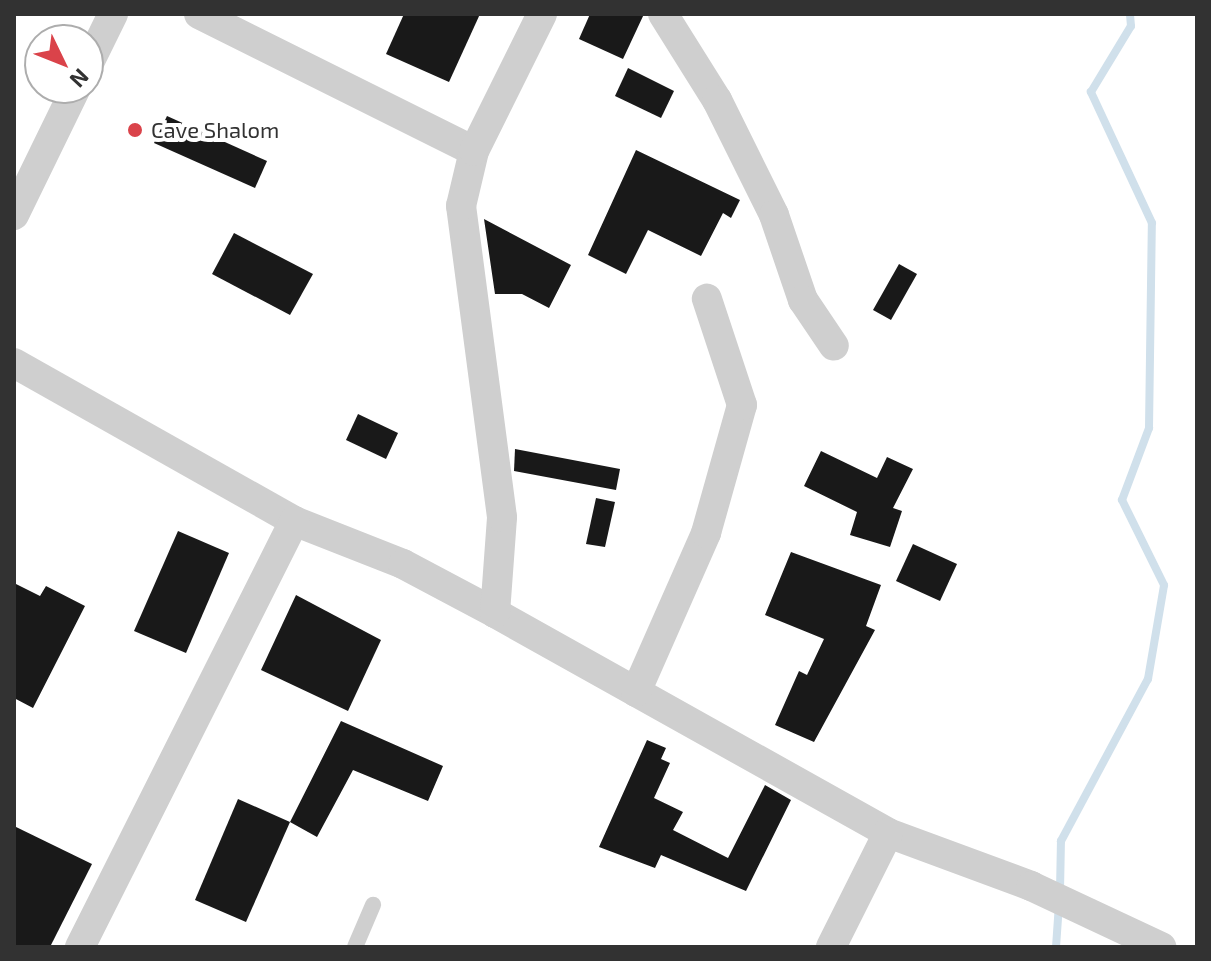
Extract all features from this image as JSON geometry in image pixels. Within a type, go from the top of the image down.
[{"type":"street","points":[[104,32],[113,14]]},
{"type":"street","points":[[199,14],[474,151]]},
{"type":"street","points":[[495,613],[502,517],[461,206],[474,151],[542,14]]},
{"type":"street","points":[[663,14],[717,100],[774,215],[803,300],[834,346]]},
{"type":"street","points":[[14,215],[68,104]]},
{"type":"street","points":[[636,692],[706,533],[742,405],[707,299]]},
{"type":"street","points":[[14,363],[294,521],[403,564],[495,613],[888,833],[1031,886],[1161,947]]},
{"type":"street","points":[[80,947],[294,521]]},
{"type":"street","points":[[831,947],[888,833]]},
{"type":"lane","points":[[355,947],[373,905]]},
{"type":"building","points":[[404,14],[480,14],[449,82],[386,54]]},
{"type":"building","points":[[590,14],[644,14],[623,59],[579,39]]},
{"type":"building","points":[[628,68],[674,91],[661,118],[615,96]]},
{"type":"building","points":[[167,116],[267,161],[255,188],[154,143]]},
{"type":"building","points":[[636,150],[740,200],[731,218],[723,213],[701,256],[648,230],[626,274],[588,255]]},
{"type":"building","points":[[484,219],[571,265],[549,308],[522,294],[495,294]]},
{"type":"building","points":[[234,233],[313,274],[290,315],[212,274]]},
{"type":"building","points":[[899,264],[917,274],[891,320],[873,310]]},
{"type":"building","points":[[358,414],[398,433],[386,459],[346,440]]},
{"type":"building","points":[[515,449],[620,469],[616,490],[514,471]]},
{"type":"building","points":[[821,451],[877,478],[887,457],[913,469],[893,508],[902,511],[890,547],[850,535],[857,512],[804,486]]},
{"type":"building","points":[[596,498],[615,502],[605,547],[586,544]]},
{"type":"building","points":[[178,531],[229,553],[186,653],[134,631]]},
{"type":"building","points":[[913,544],[957,564],[940,601],[896,581]]},
{"type":"building","points":[[791,552],[881,585],[866,626],[875,630],[814,742],[775,725],[799,671],[807,675],[824,639],[765,615]]},
{"type":"building","points":[[14,583],[40,596],[46,586],[85,606],[33,708],[14,698]]},
{"type":"building","points":[[296,595],[381,640],[348,711],[261,670]]},
{"type":"building","points":[[341,721],[443,766],[428,801],[353,770],[317,837],[290,822]]},
{"type":"building","points":[[647,740],[666,748],[661,759],[670,763],[654,798],[683,812],[673,830],[728,858],[765,785],[791,800],[746,891],[661,855],[655,868],[599,847]]},
{"type":"building","points":[[238,799],[290,822],[246,922],[195,900]]},
{"type":"building","points":[[14,826],[92,864],[50,947],[14,947]]},
{"type":"waterway","points":[[1060,891],[1061,841],[1148,679],[1164,585],[1122,500],[1149,428],[1152,223],[1091,92],[1131,26],[1130,14]]},
{"type":"waterway","points":[[1056,947],[1059,908]]},
{"type":"place","name":"Cave Shalom","points":[[135,130]]}]
